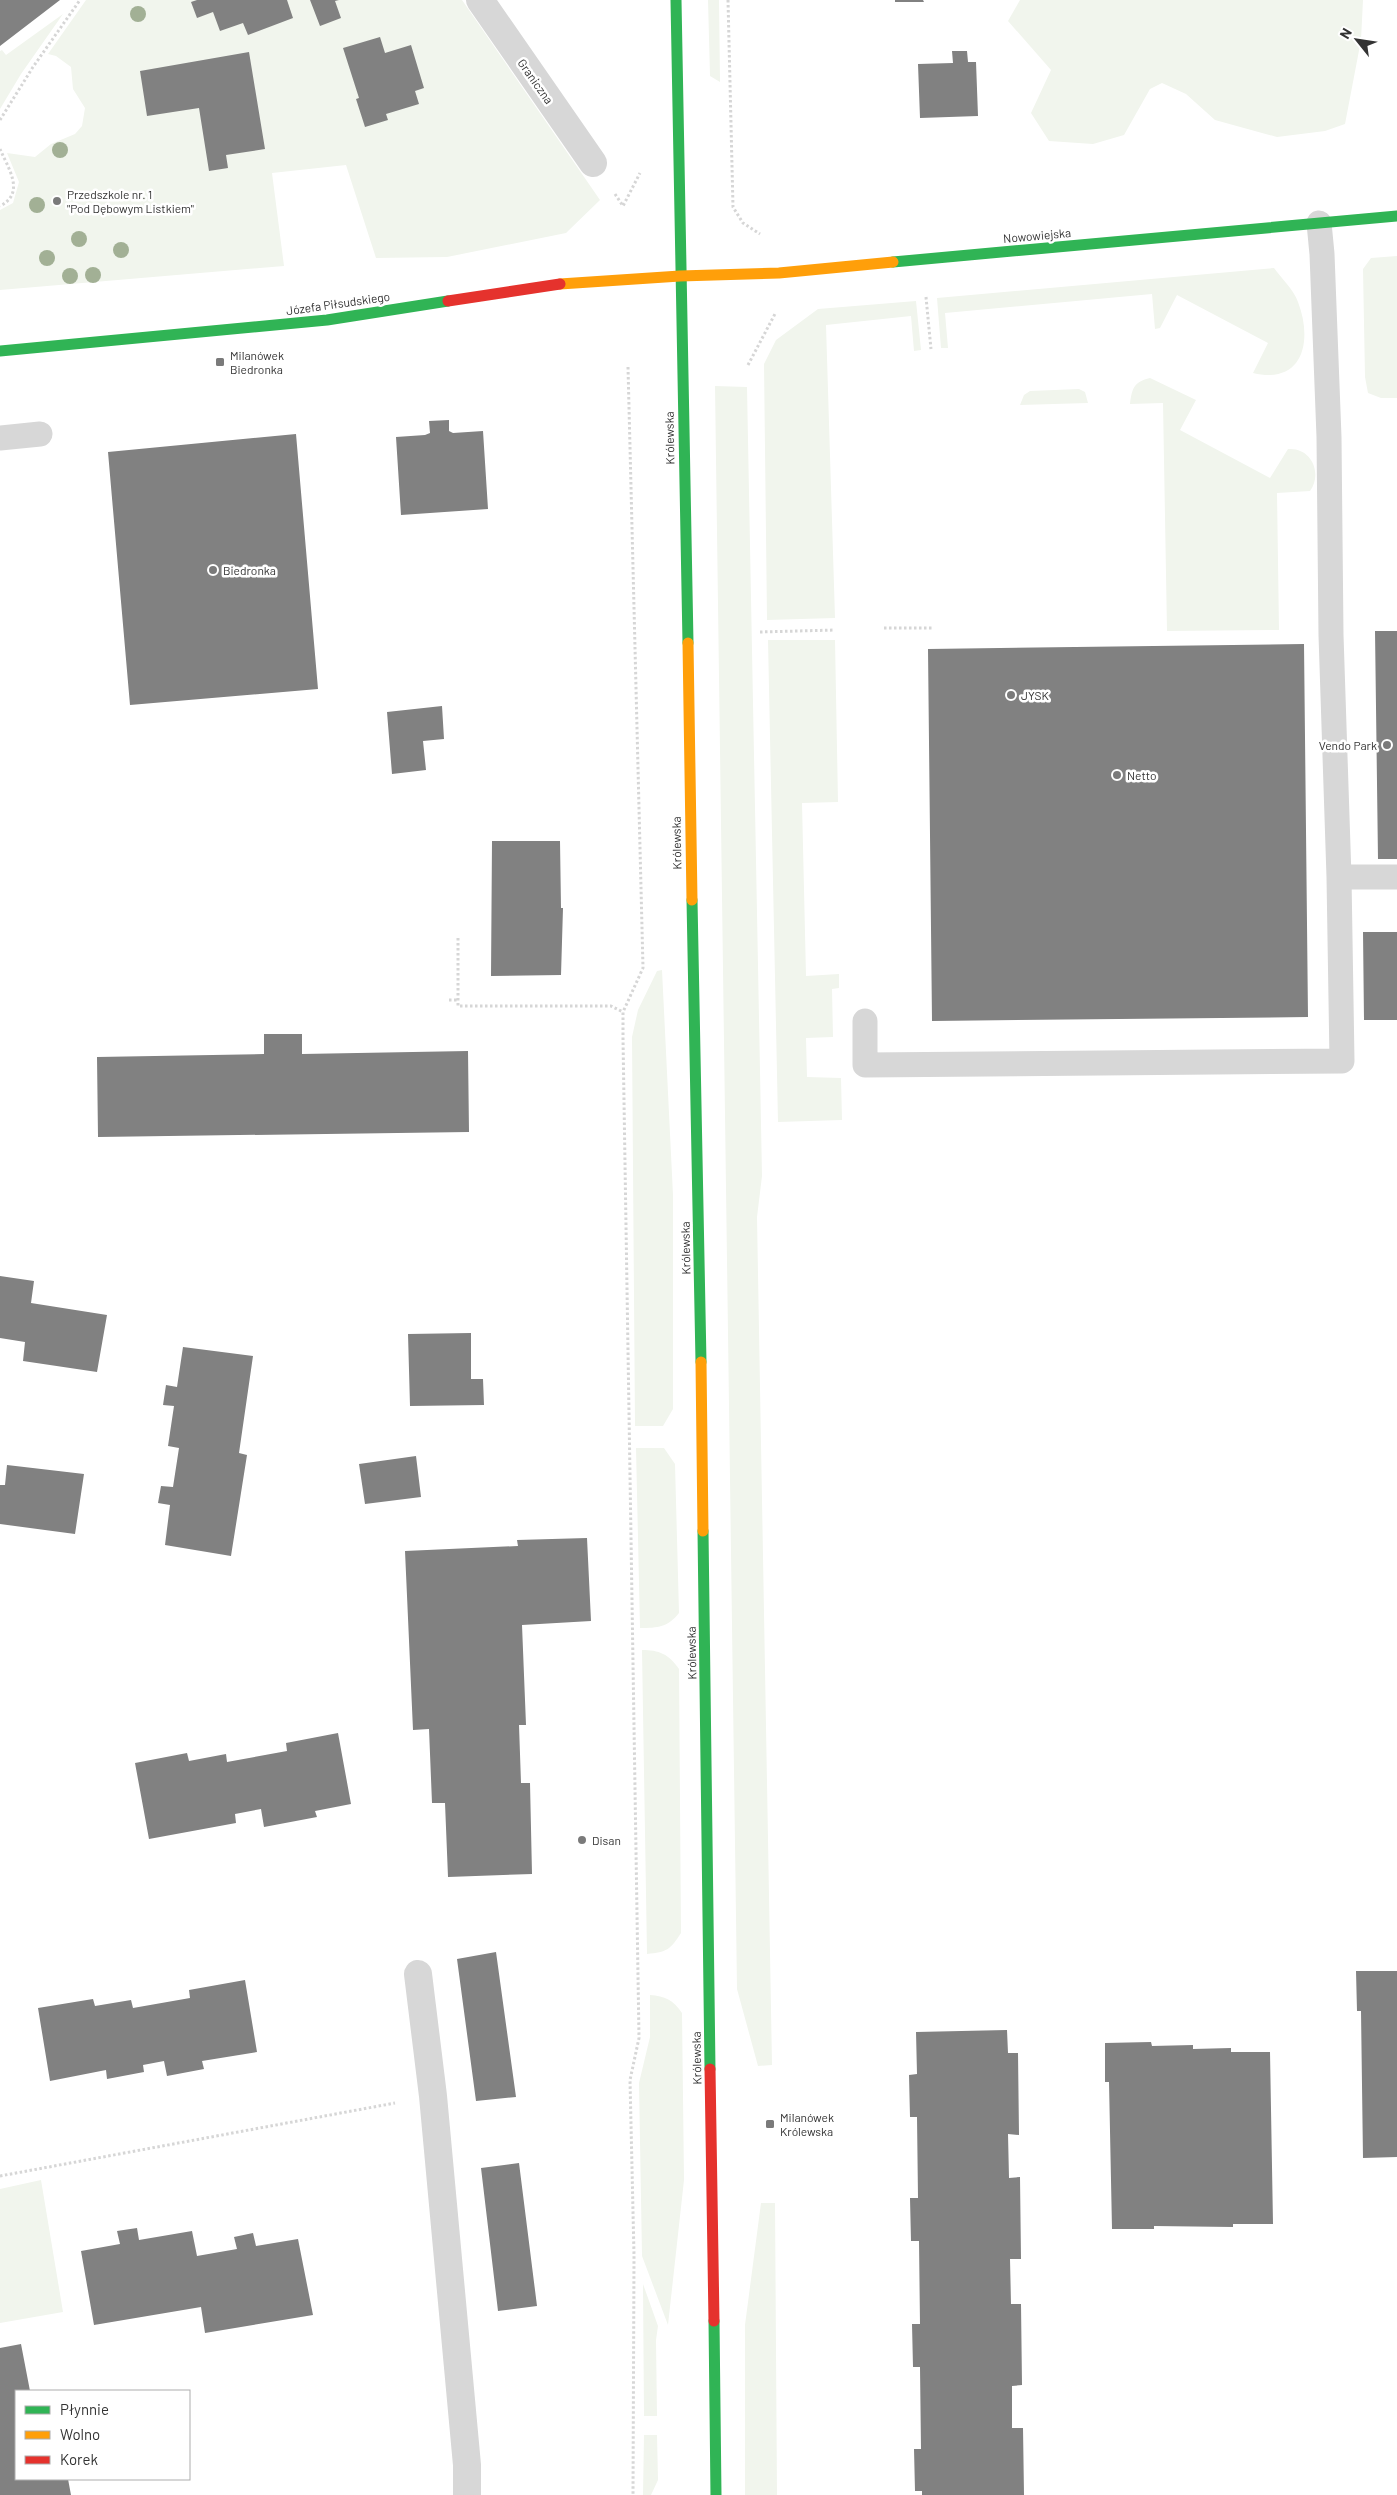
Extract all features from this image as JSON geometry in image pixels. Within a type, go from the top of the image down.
[{"type":"main road","name":"Królewska","points":[[676,0],[702,1436],[716,2495]]},
{"type":"main road","name":"Nowowiejska","points":[[680,276],[779,273],[1397,216]]},
{"type":"main road","name":"Józefa Piłsudskiego","points":[[0,351],[327,320],[505,291],[680,276]]},
{"type":"street","name":"Graniczna","points":[[480,0],[593,162]]},
{"type":"street","points":[[418,1974],[433,2096],[467,2465],[467,2495]]},
{"type":"lane","points":[[865,1021],[865,1065],[1342,1061],[1339,877],[1331,635],[1329,437],[1322,254],[1318,224]]},
{"type":"lane","points":[[0,438],[40,434]]},
{"type":"lane","points":[[1339,877],[1397,877]]},
{"type":"path","points":[[0,120],[33,67],[80,0]]},
{"type":"path","points":[[728,0],[732,207],[743,223],[758,234],[767,236]]},
{"type":"path","points":[[0,149],[14,181],[12,196],[0,206]]},
{"type":"path","points":[[926,290],[931,349]]},
{"type":"path","points":[[748,365],[780,304]]},
{"type":"path","points":[[628,367],[644,968],[623,1012],[628,1437],[639,2038],[630,2080],[634,2255],[633,2495]]},
{"type":"path","points":[[884,628],[932,628]]},
{"type":"path","points":[[760,632],[834,630]]},
{"type":"path","points":[[458,938],[458,1006],[611,1006],[623,1012]]},
{"type":"path","points":[[449,1000],[458,1000]]},
{"type":"path","points":[[0,2176],[433,2096]]},
{"type":"shaded area","points":[[86,0],[462,0],[600,200],[566,233],[447,257],[376,258],[346,165],[272,173],[284,266],[0,290],[0,210],[13,203],[19,182],[7,153],[35,157],[51,144],[75,134],[82,126],[85,108],[73,89],[71,67],[56,56],[48,54]]},
{"type":"shaded area","points":[[708,0],[719,0],[720,82],[710,76]]},
{"type":"shaded area","points":[[1020,0],[1363,0],[1361,40],[1345,124],[1325,131],[1277,137],[1215,120],[1186,94],[1162,83],[1150,89],[1124,135],[1093,144],[1049,141],[1031,113],[1051,70],[1008,21]]},
{"type":"shaded area","points":[[63,14],[21,74],[0,109],[0,51],[2,50],[6,55]]},
{"type":"shaded area","points":[[1397,256],[1397,398],[1381,398],[1368,393],[1365,377],[1363,269],[1371,258]]},
{"type":"shaded area","points":[[1274,268],[1298,302],[1304,331],[1304,345],[1300,357],[1293,366],[1283,372],[1270,375],[1253,373],[1268,343],[1177,295],[1160,328],[1155,329],[1152,294],[945,313],[948,348],[941,348],[937,298]]},
{"type":"shaded area","points":[[916,301],[921,350],[914,351],[911,316],[826,325],[835,618],[767,620],[764,364],[776,340],[818,309]]},
{"type":"shaded area","points":[[1150,378],[1196,400],[1180,430],[1270,478],[1288,449],[1296,449],[1303,452],[1312,462],[1315,469],[1315,477],[1310,491],[1277,493],[1279,630],[1167,631],[1163,403],[1130,404],[1135,386]]},
{"type":"shaded area","points":[[715,386],[747,387],[762,1176],[757,1217],[772,2065],[758,2066],[737,1989]]},
{"type":"shaded area","points":[[1079,389],[1085,392],[1088,403],[1020,405],[1024,395],[1030,391]]},
{"type":"shaded area","points":[[768,640],[835,640],[838,802],[802,803],[806,976],[839,974],[839,988],[832,989],[833,1037],[806,1038],[807,1077],[841,1078],[842,1120],[778,1122]]},
{"type":"shaded area","points":[[662,970],[673,1195],[673,1409],[663,1426],[635,1426],[632,1037],[638,1010],[657,971]]},
{"type":"shaded area","points":[[636,1448],[664,1448],[675,1464],[679,1613],[667,1624],[652,1628],[640,1628]]},
{"type":"shaded area","points":[[642,1650],[654,1651],[667,1656],[679,1669],[681,1933],[667,1949],[647,1954]]},
{"type":"shaded area","points":[[650,1995],[660,1996],[668,2000],[682,2013],[684,2180],[668,2325],[642,2256],[639,2083],[650,2037]]},
{"type":"shaded area","points":[[41,2180],[63,2312],[0,2323],[0,2189]]},
{"type":"shaded area","points":[[761,2203],[775,2203],[777,2495],[745,2495],[745,2325]]},
{"type":"shaded area","points":[[643,2284],[658,2326],[656,2340],[657,2416],[644,2416]]},
{"type":"shaded area","points":[[644,2435],[657,2435],[658,2480],[651,2495],[643,2495]]},
{"type":"building","points":[[0,0],[60,0],[0,46]]},
{"type":"building","points":[[197,0],[287,0],[293,18],[248,35],[243,23],[220,31],[213,12],[197,18],[191,2]]},
{"type":"building","points":[[310,0],[339,0],[335,1],[341,18],[320,26]]},
{"type":"building","points":[[895,0],[923,0],[924,2],[895,2]]},
{"type":"building","points":[[380,37],[385,53],[411,45],[424,88],[415,91],[419,104],[386,114],[388,120],[365,127],[356,99],[359,98],[343,48]]},
{"type":"building","points":[[952,51],[967,51],[968,62],[976,62],[978,116],[920,118],[918,64],[953,63]]},
{"type":"building","points":[[249,52],[265,149],[226,155],[228,168],[209,171],[199,108],[147,116],[140,71]]},
{"type":"building","points":[[449,420],[449,431],[453,433],[483,431],[488,509],[401,515],[396,437],[425,435],[430,433],[429,421]]},
{"type":"building","name":"Biedronka","points":[[296,434],[318,689],[130,705],[108,452]]},
{"type":"building","name":"Vendo Park","points":[[1375,631],[1397,631],[1397,859],[1378,859]]},
{"type":"building","name":"Netto","points":[[1304,644],[1308,1017],[932,1021],[928,649]]},
{"type":"building","points":[[442,706],[444,739],[423,741],[426,770],[392,774],[387,712]]},
{"type":"building","points":[[492,841],[560,841],[561,908],[563,908],[561,975],[491,976]]},
{"type":"building","points":[[1363,932],[1397,932],[1397,1020],[1364,1020]]},
{"type":"building","points":[[264,1034],[302,1034],[302,1054],[468,1051],[469,1132],[98,1137],[97,1057],[264,1054]]},
{"type":"building","points":[[0,1276],[34,1281],[31,1303],[107,1315],[97,1372],[23,1361],[25,1342],[0,1338]]},
{"type":"building","points":[[471,1333],[471,1379],[483,1379],[484,1405],[410,1406],[408,1334]]},
{"type":"building","points":[[183,1347],[253,1356],[239,1453],[247,1455],[231,1556],[165,1545],[170,1505],[158,1503],[161,1486],[173,1487],[179,1448],[168,1446],[174,1406],[163,1405],[166,1385],[177,1387]]},
{"type":"building","points":[[416,1456],[421,1497],[365,1504],[359,1464]]},
{"type":"building","points":[[7,1465],[84,1474],[75,1534],[0,1524],[0,1485],[5,1485]]},
{"type":"building","points":[[587,1538],[591,1621],[522,1625],[526,1725],[519,1725],[521,1783],[530,1783],[532,1874],[448,1877],[445,1803],[432,1803],[429,1729],[413,1730],[405,1551],[518,1546],[517,1540]]},
{"type":"building","points":[[338,1733],[351,1804],[315,1811],[317,1817],[264,1827],[261,1809],[235,1814],[236,1823],[149,1839],[135,1763],[187,1753],[189,1761],[226,1754],[227,1762],[287,1751],[286,1743]]},
{"type":"building","points":[[496,1952],[516,2097],[476,2101],[457,1959]]},
{"type":"building","points":[[1356,1971],[1397,1971],[1397,2157],[1363,2158],[1361,2011],[1357,2011]]},
{"type":"building","points":[[245,1980],[257,2052],[202,2061],[204,2069],[167,2076],[164,2061],[143,2065],[144,2072],[107,2079],[106,2070],[50,2081],[38,2008],[93,1999],[95,2006],[131,2000],[133,2008],[190,1998],[189,1990]]},
{"type":"building","points":[[1007,2030],[1008,2053],[1018,2053],[1019,2135],[1008,2134],[1009,2178],[1020,2177],[1021,2259],[1010,2259],[1011,2304],[1021,2304],[1022,2385],[1012,2386],[1012,2428],[1023,2428],[1024,2495],[922,2495],[922,2491],[915,2491],[914,2449],[921,2449],[920,2367],[913,2367],[912,2324],[920,2324],[919,2241],[911,2241],[910,2198],[918,2198],[917,2117],[910,2117],[909,2075],[917,2074],[916,2032]]},
{"type":"building","points":[[1151,2042],[1152,2046],[1193,2045],[1193,2049],[1231,2048],[1231,2052],[1270,2052],[1273,2224],[1233,2224],[1233,2227],[1154,2226],[1154,2229],[1112,2229],[1109,2082],[1105,2082],[1105,2043]]},
{"type":"building","points":[[519,2163],[537,2306],[498,2311],[481,2168]]},
{"type":"building","points":[[137,2228],[139,2240],[192,2231],[197,2256],[237,2249],[234,2237],[253,2233],[256,2246],[298,2239],[313,2315],[205,2333],[201,2307],[94,2325],[81,2251],[120,2244],[117,2231]]},
{"type":"building","points":[[21,2344],[30,2390],[15,2390],[15,2480],[68,2480],[71,2495],[0,2495],[0,2348]]},
{"type":"traffic: fast","points":[[676,0],[688,643]]},
{"type":"traffic: fast","points":[[893,262],[1397,216]]},
{"type":"traffic: fast","points":[[0,351],[327,320],[448,301]]},
{"type":"traffic: fast","points":[[692,900],[701,1362]]},
{"type":"traffic: fast","points":[[703,1531],[710,2069]]},
{"type":"traffic: fast","points":[[714,2321],[716,2495]]},
{"type":"traffic: slow","points":[[560,284],[680,276],[779,273],[893,262]]},
{"type":"traffic: slow","points":[[688,643],[692,900]]},
{"type":"traffic: slow","points":[[701,1362],[703,1531]]},
{"type":"traffic: jam","points":[[448,301],[560,284]]},
{"type":"traffic: jam","points":[[710,2069],[714,2321]]},
{"type":"place","name":"Przedszkole nr. 1 \"Pod Dębowym Listkiem\"","points":[[57,201]]},
{"type":"place","name":"Milanówek Biedronka","points":[[220,362]]},
{"type":"place","name":"Biedronka","points":[[213,570]]},
{"type":"place","name":"JYSK","points":[[1011,695]]},
{"type":"place","name":"Vendo Park","points":[[1387,745]]},
{"type":"place","name":"Netto","points":[[1117,775]]},
{"type":"place","name":"Disan","points":[[582,1840]]},
{"type":"place","name":"Milanówek Królewska","points":[[770,2124]]}]
